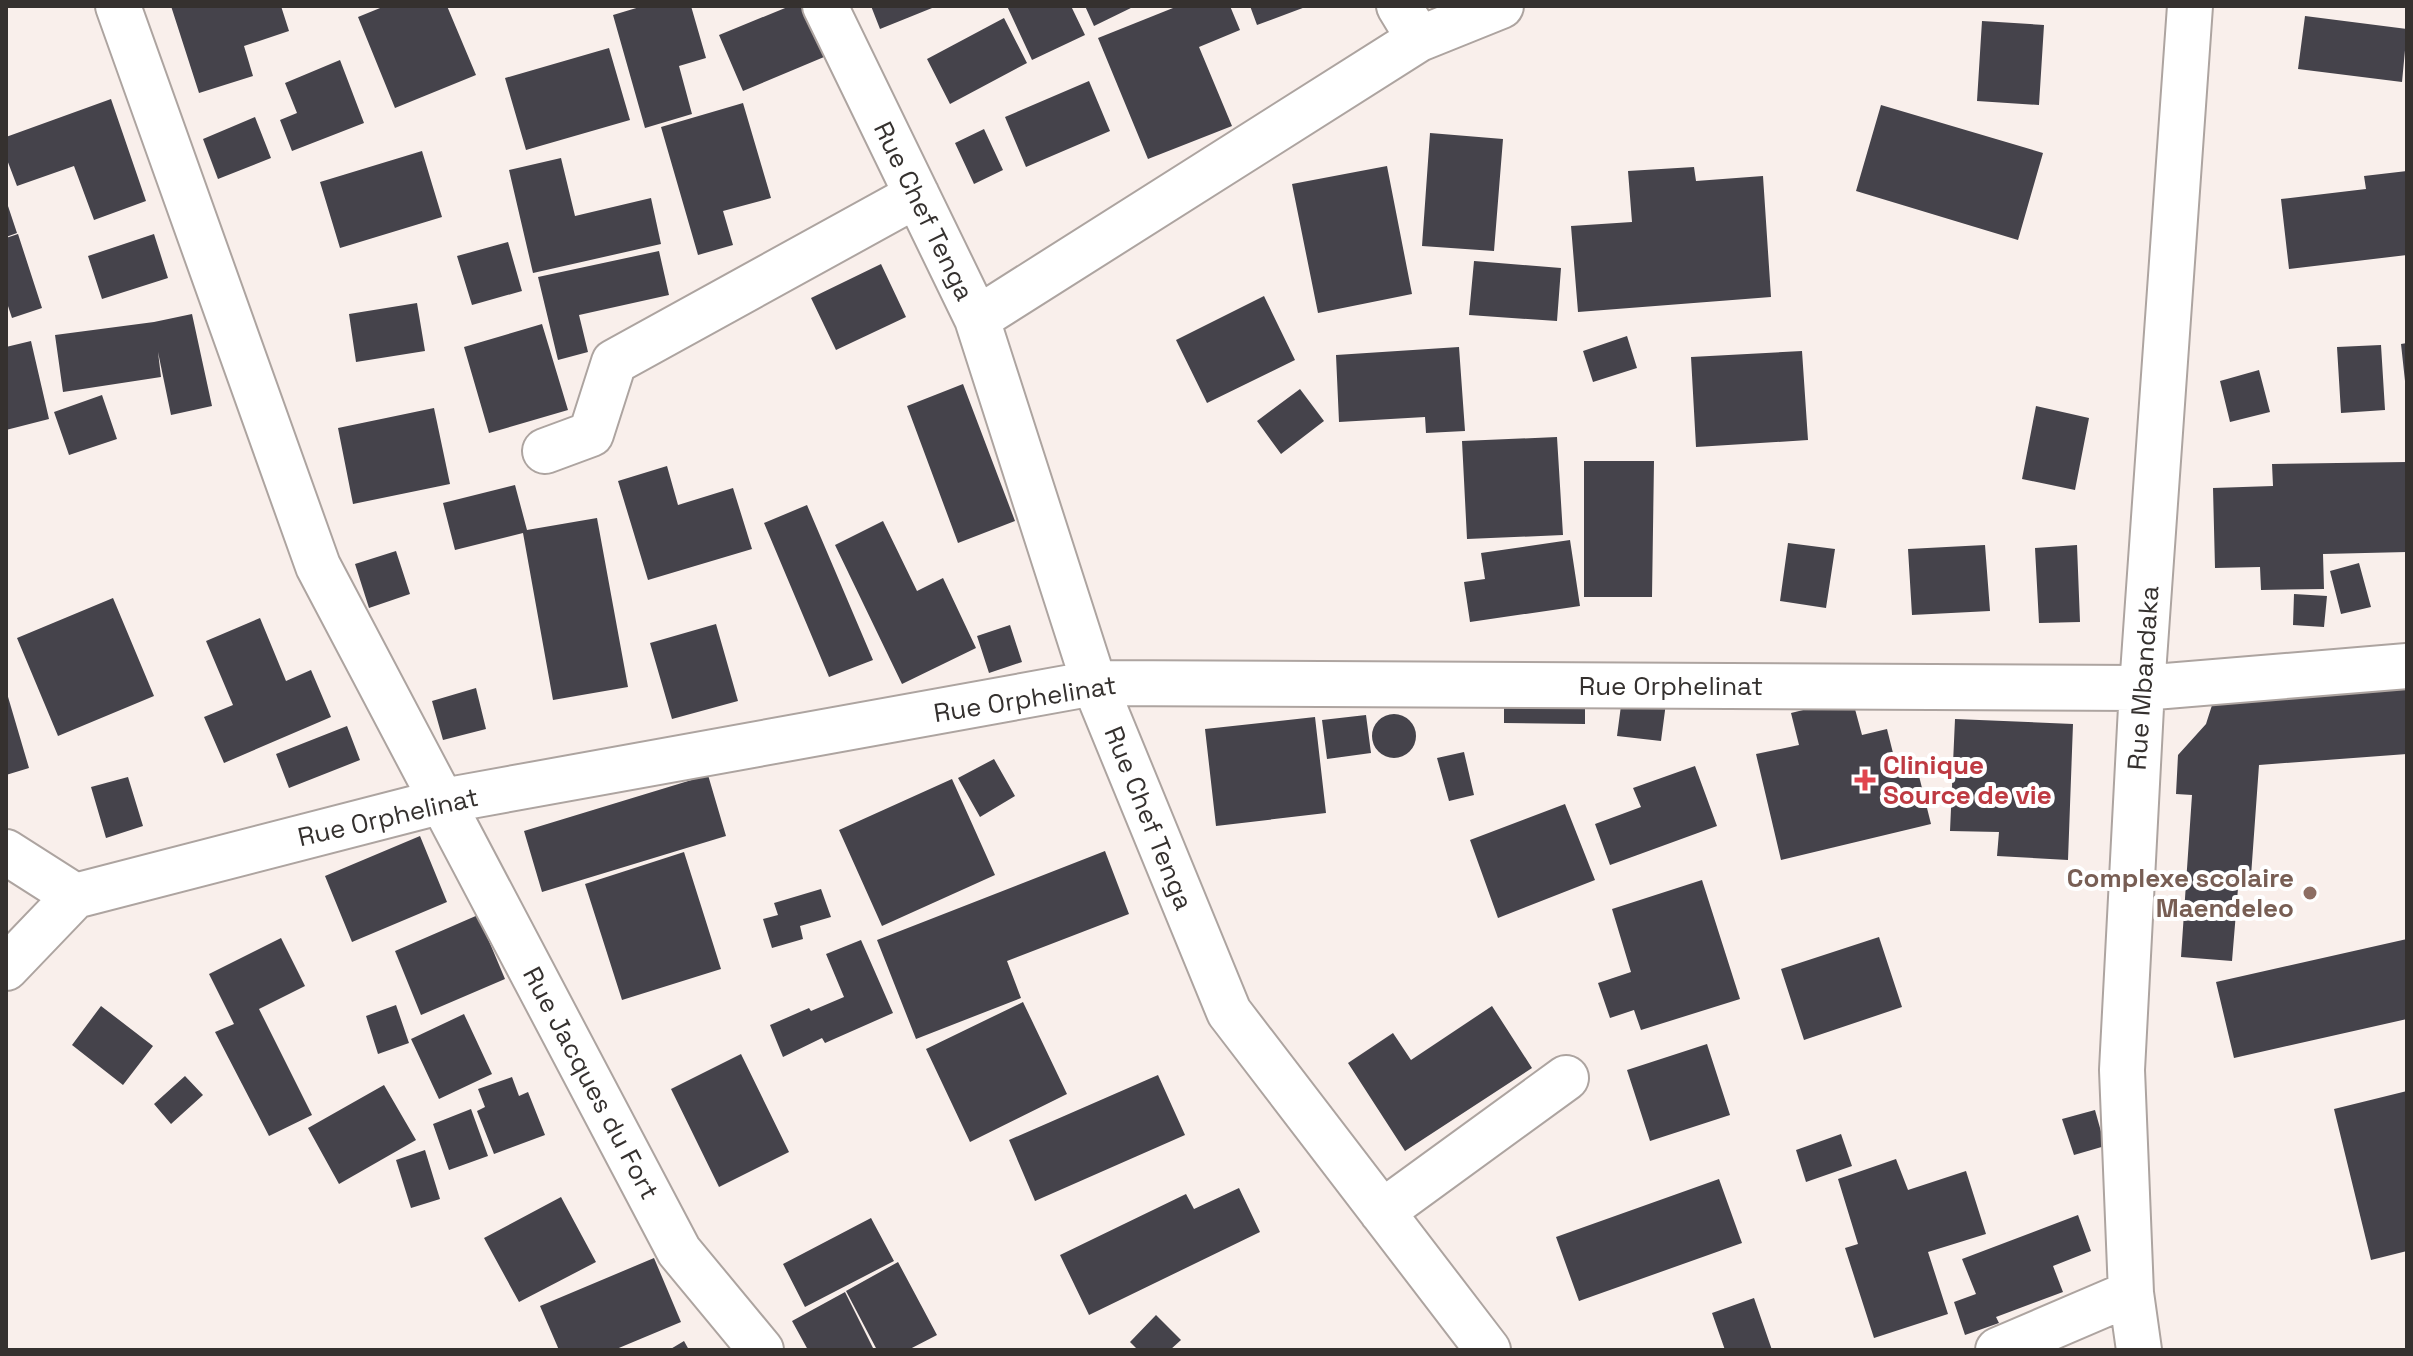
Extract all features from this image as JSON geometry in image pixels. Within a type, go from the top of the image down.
[{"type":"street","name":"Rue Jacques du Fort","points":[[118,6],[318,566],[679,1251],[761,1350]]},
{"type":"street","name":"Rue Chef Tenga","points":[[825,6],[977,319],[1094,683],[1229,1012],[1488,1350]]},
{"type":"street","points":[[977,319],[1409,23],[1501,6]]},
{"type":"street","name":"Rue Mbandaka","points":[[2139,1350],[2131,1293],[2122,1070],[2142,688],[2190,6]]},
{"type":"street","points":[[545,451],[591,434],[614,362],[917,195]]},
{"type":"street","name":"Rue Orphelinat","points":[[75,896],[443,801],[1094,683],[2142,688],[2407,666]]},
{"type":"street","points":[[6,852],[75,896],[6,968]]},
{"type":"street","points":[[1382,1212],[1566,1078]]},
{"type":"street","points":[[1998,1350],[2131,1293]]},
{"type":"building","points":[[171,6],[281,6],[289,31],[244,46],[253,76],[199,93]]},
{"type":"building","points":[[385,6],[447,6],[476,75],[395,108],[358,17]]},
{"type":"building","points":[[643,6],[691,6],[706,58],[679,66],[692,114],[645,128],[613,15]]},
{"type":"building","points":[[790,6],[804,6],[824,57],[743,91],[719,35]]},
{"type":"building","points":[[871,6],[937,6],[880,29]]},
{"type":"building","points":[[1007,6],[1071,6],[1085,35],[1032,60]]},
{"type":"building","points":[[1085,6],[1135,6],[1094,26]]},
{"type":"building","points":[[1178,6],[1230,6],[1240,30],[1199,47],[1232,126],[1148,159],[1098,38]]},
{"type":"building","points":[[1250,6],[1308,6],[1257,25]]},
{"type":"building","points":[[2305,16],[2407,29],[2402,82],[2298,69]]},
{"type":"building","points":[[1004,18],[1027,63],[950,104],[927,59]]},
{"type":"building","points":[[1982,21],[2044,25],[2039,105],[1977,101]]},
{"type":"building","points":[[609,48],[630,120],[526,150],[505,78]]},
{"type":"building","points":[[340,60],[364,123],[292,151],[280,120],[297,113],[285,83]]},
{"type":"building","points":[[1089,81],[1110,131],[1026,167],[1005,117]]},
{"type":"building","points":[[111,99],[146,201],[94,220],[74,166],[17,186],[6,157],[6,137]]},
{"type":"building","points":[[743,103],[771,198],[723,211],[733,245],[698,255],[661,127]]},
{"type":"building","points":[[1881,105],[2043,153],[2018,240],[1856,191]]},
{"type":"building","points":[[255,117],[271,158],[218,179],[203,139]]},
{"type":"building","points":[[984,129],[1003,170],[974,184],[955,143]]},
{"type":"building","points":[[1430,133],[1503,139],[1494,251],[1422,246]]},
{"type":"building","points":[[422,151],[442,217],[340,248],[320,182]]},
{"type":"building","points":[[561,158],[575,216],[651,198],[661,244],[533,273],[509,170]]},
{"type":"building","points":[[1387,166],[1412,294],[1318,313],[1292,184]]},
{"type":"building","points":[[1694,167],[1696,181],[1763,176],[1771,297],[1578,312],[1571,226],[1632,222],[1628,171]]},
{"type":"building","points":[[2407,171],[2407,255],[2289,269],[2281,199],[2366,189],[2364,176]]},
{"type":"building","points":[[6,200],[17,233],[6,237]]},
{"type":"building","points":[[18,234],[42,308],[12,318],[6,300],[6,238]]},
{"type":"building","points":[[154,234],[168,278],[102,299],[88,256]]},
{"type":"building","points":[[508,242],[522,291],[472,305],[457,256]]},
{"type":"building","points":[[659,251],[669,295],[579,315],[588,352],[558,360],[538,277]]},
{"type":"building","points":[[1474,261],[1561,268],[1557,321],[1469,315]]},
{"type":"building","points":[[881,264],[906,317],[836,350],[811,298]]},
{"type":"building","points":[[1264,296],[1295,360],[1207,403],[1176,340]]},
{"type":"building","points":[[417,303],[425,351],[356,362],[349,314]]},
{"type":"building","points":[[192,314],[212,406],[171,415],[158,352],[161,377],[63,392],[55,335]]},
{"type":"building","points":[[542,324],[568,410],[489,433],[464,347]]},
{"type":"building","points":[[1627,336],[1637,368],[1593,382],[1583,351]]},
{"type":"building","points":[[31,341],[49,419],[6,430],[6,347]]},
{"type":"building","points":[[2407,343],[2407,380],[2405,381],[2401,344]]},
{"type":"building","points":[[2381,345],[2385,410],[2341,413],[2337,347]]},
{"type":"building","points":[[1459,347],[1465,431],[1426,433],[1425,417],[1339,422],[1336,355]]},
{"type":"building","points":[[1802,351],[1808,440],[1696,447],[1691,357]]},
{"type":"building","points":[[2259,370],[2270,412],[2230,422],[2220,381]]},
{"type":"building","points":[[963,384],[1015,521],[958,543],[907,406]]},
{"type":"building","points":[[1300,389],[1324,421],[1281,454],[1257,421]]},
{"type":"building","points":[[102,395],[117,439],[69,455],[54,412]]},
{"type":"building","points":[[2036,406],[2089,418],[2075,490],[2022,479]]},
{"type":"building","points":[[434,408],[450,484],[353,504],[338,428]]},
{"type":"building","points":[[1557,437],[1563,535],[1467,539],[1462,441]]},
{"type":"building","points":[[1584,461],[1654,461],[1652,597],[1584,597]]},
{"type":"building","points":[[2407,462],[2407,552],[2323,554],[2324,589],[2261,590],[2260,567],[2215,568],[2213,488],[2273,486],[2272,464]]},
{"type":"building","points":[[667,466],[678,505],[733,488],[752,549],[648,580],[618,481]]},
{"type":"building","points":[[515,485],[527,530],[597,518],[628,687],[553,700],[523,533],[455,550],[443,503]]},
{"type":"building","points":[[807,505],[873,660],[829,677],[764,523]]},
{"type":"building","points":[[883,521],[917,591],[943,578],[976,648],[902,684],[835,545]]},
{"type":"building","points":[[1570,540],[1580,606],[1470,622],[1464,582],[1485,579],[1481,553]]},
{"type":"building","points":[[1788,543],[1835,549],[1826,608],[1780,601]]},
{"type":"building","points":[[1985,545],[1990,611],[1912,615],[1908,549]]},
{"type":"building","points":[[2077,545],[2080,622],[2039,623],[2035,548]]},
{"type":"building","points":[[396,551],[410,594],[369,608],[355,564]]},
{"type":"building","points":[[2359,563],[2371,607],[2341,614],[2330,571]]},
{"type":"building","points":[[2294,594],[2327,596],[2324,627],[2293,625]]},
{"type":"building","points":[[113,598],[154,696],[58,736],[17,638]]},
{"type":"building","points":[[260,618],[286,681],[311,670],[331,717],[224,763],[204,717],[233,705],[206,641]]},
{"type":"building","points":[[716,624],[738,701],[672,719],[650,643]]},
{"type":"building","points":[[1010,625],[1022,662],[989,673],[977,636]]},
{"type":"building","points":[[2407,684],[2407,754],[2259,765],[2251,876],[2239,876],[2232,961],[2181,957],[2192,795],[2176,794],[2178,755],[2206,724],[2213,702]]},
{"type":"building","points":[[476,688],[486,729],[443,740],[432,701]]},
{"type":"building","points":[[6,690],[29,768],[6,775]]},
{"type":"building","points":[[1504,695],[1585,695],[1585,724],[1504,723]]},
{"type":"building","points":[[1622,698],[1666,703],[1661,741],[1617,736]]},
{"type":"building","points":[[1852,698],[1862,735],[1887,729],[1897,769],[1916,764],[1931,824],[1781,860],[1756,754],[1799,745],[1791,713]]},
{"type":"building","points":[[1394,714],[1409,721],[1416,736],[1409,751],[1394,758],[1379,751],[1372,736],[1379,721]]},
{"type":"building","points":[[1366,715],[1371,753],[1327,759],[1322,720]]},
{"type":"building","points":[[1315,717],[1326,813],[1216,826],[1205,729]]},
{"type":"building","points":[[1955,719],[2073,724],[2068,860],[1997,856],[1999,832],[1950,831]]},
{"type":"building","points":[[347,726],[360,760],[289,788],[276,754]]},
{"type":"building","points":[[1464,752],[1474,795],[1449,801],[1437,758]]},
{"type":"building","points":[[994,759],[1015,796],[980,817],[958,778]]},
{"type":"building","points":[[1695,766],[1717,826],[1610,865],[1595,824],[1641,807],[1633,788]]},
{"type":"building","points":[[708,775],[726,836],[542,892],[524,831]]},
{"type":"building","points":[[128,777],[143,826],[106,838],[91,787]]},
{"type":"building","points":[[952,779],[995,875],[882,926],[839,830]]},
{"type":"building","points":[[1565,804],[1595,880],[1498,918],[1470,840]]},
{"type":"building","points":[[420,836],[447,902],[352,942],[325,876]]},
{"type":"building","points":[[1105,851],[1129,914],[1007,961],[1021,998],[916,1039],[877,940]]},
{"type":"building","points":[[684,852],[721,969],[622,1000],[585,884]]},
{"type":"building","points":[[1702,880],[1740,999],[1641,1030],[1634,1010],[1610,1018],[1598,983],[1631,972],[1612,909]]},
{"type":"building","points":[[821,889],[831,917],[800,926],[803,939],[772,948],[763,919],[778,915],[774,903]]},
{"type":"building","points":[[478,915],[505,979],[421,1015],[395,951]]},
{"type":"building","points":[[1879,937],[1902,1007],[1804,1040],[1781,969]]},
{"type":"building","points":[[281,938],[305,986],[259,1009],[312,1115],[269,1136],[215,1032],[234,1024],[209,974]]},
{"type":"building","points":[[2407,939],[2407,1019],[2234,1058],[2216,982]]},
{"type":"building","points":[[861,940],[893,1013],[825,1043],[822,1038],[783,1057],[770,1025],[844,997],[826,954]]},
{"type":"building","points":[[1023,1002],[1067,1094],[970,1142],[926,1049]]},
{"type":"building","points":[[396,1005],[409,1043],[378,1054],[366,1016]]},
{"type":"building","points":[[101,1006],[153,1046],[123,1085],[72,1045]]},
{"type":"building","points":[[1492,1006],[1532,1068],[1405,1151],[1348,1063],[1393,1033],[1411,1060]]},
{"type":"building","points":[[464,1014],[492,1074],[439,1099],[411,1039]]},
{"type":"building","points":[[1707,1044],[1730,1115],[1650,1141],[1627,1070]]},
{"type":"building","points":[[741,1054],[789,1152],[719,1187],[671,1089]]},
{"type":"building","points":[[1158,1075],[1185,1135],[1035,1201],[1009,1140]]},
{"type":"building","points":[[185,1076],[203,1095],[171,1124],[154,1104]]},
{"type":"building","points":[[512,1077],[519,1096],[528,1092],[545,1135],[494,1154],[477,1111],[485,1107],[478,1089]]},
{"type":"building","points":[[384,1085],[416,1140],[339,1184],[308,1128]]},
{"type":"building","points":[[2407,1091],[2407,1251],[2371,1260],[2334,1109]]},
{"type":"building","points":[[471,1109],[488,1156],[449,1170],[433,1124]]},
{"type":"building","points":[[2095,1110],[2105,1146],[2074,1155],[2062,1119]]},
{"type":"building","points":[[1841,1134],[1852,1166],[1806,1182],[1796,1150]]},
{"type":"building","points":[[425,1150],[440,1199],[411,1208],[396,1160]]},
{"type":"building","points":[[1896,1159],[1908,1190],[1966,1171],[1986,1234],[1928,1252],[1948,1314],[1874,1338],[1845,1248],[1858,1244],[1838,1179]]},
{"type":"building","points":[[1719,1179],[1742,1243],[1579,1301],[1556,1237]]},
{"type":"building","points":[[1239,1188],[1260,1232],[1089,1315],[1060,1255],[1186,1194],[1194,1209]]},
{"type":"building","points":[[561,1197],[596,1262],[519,1302],[484,1238]]},
{"type":"building","points":[[2078,1215],[2091,1251],[2053,1266],[2063,1292],[1996,1317],[1999,1323],[1965,1335],[1954,1302],[1976,1294],[1962,1259]]},
{"type":"building","points":[[871,1218],[894,1261],[805,1307],[783,1264]]},
{"type":"building","points":[[654,1258],[681,1322],[614,1350],[559,1350],[540,1306]]},
{"type":"building","points":[[898,1262],[937,1335],[908,1350],[877,1350],[846,1291]]},
{"type":"building","points":[[845,1292],[874,1350],[808,1350],[792,1321]]},
{"type":"building","points":[[1754,1298],[1772,1350],[1725,1350],[1712,1313]]},
{"type":"building","points":[[1156,1315],[1181,1340],[1170,1350],[1138,1350],[1130,1342]]},
{"type":"building","points":[[684,1341],[689,1350],[669,1350]]},
{"type":"place","name":"Clinique Source de vie","points":[[1865,780]]},
{"type":"place","name":"Complexe scolaire Maendeleo","points":[[2310,893]]}]
